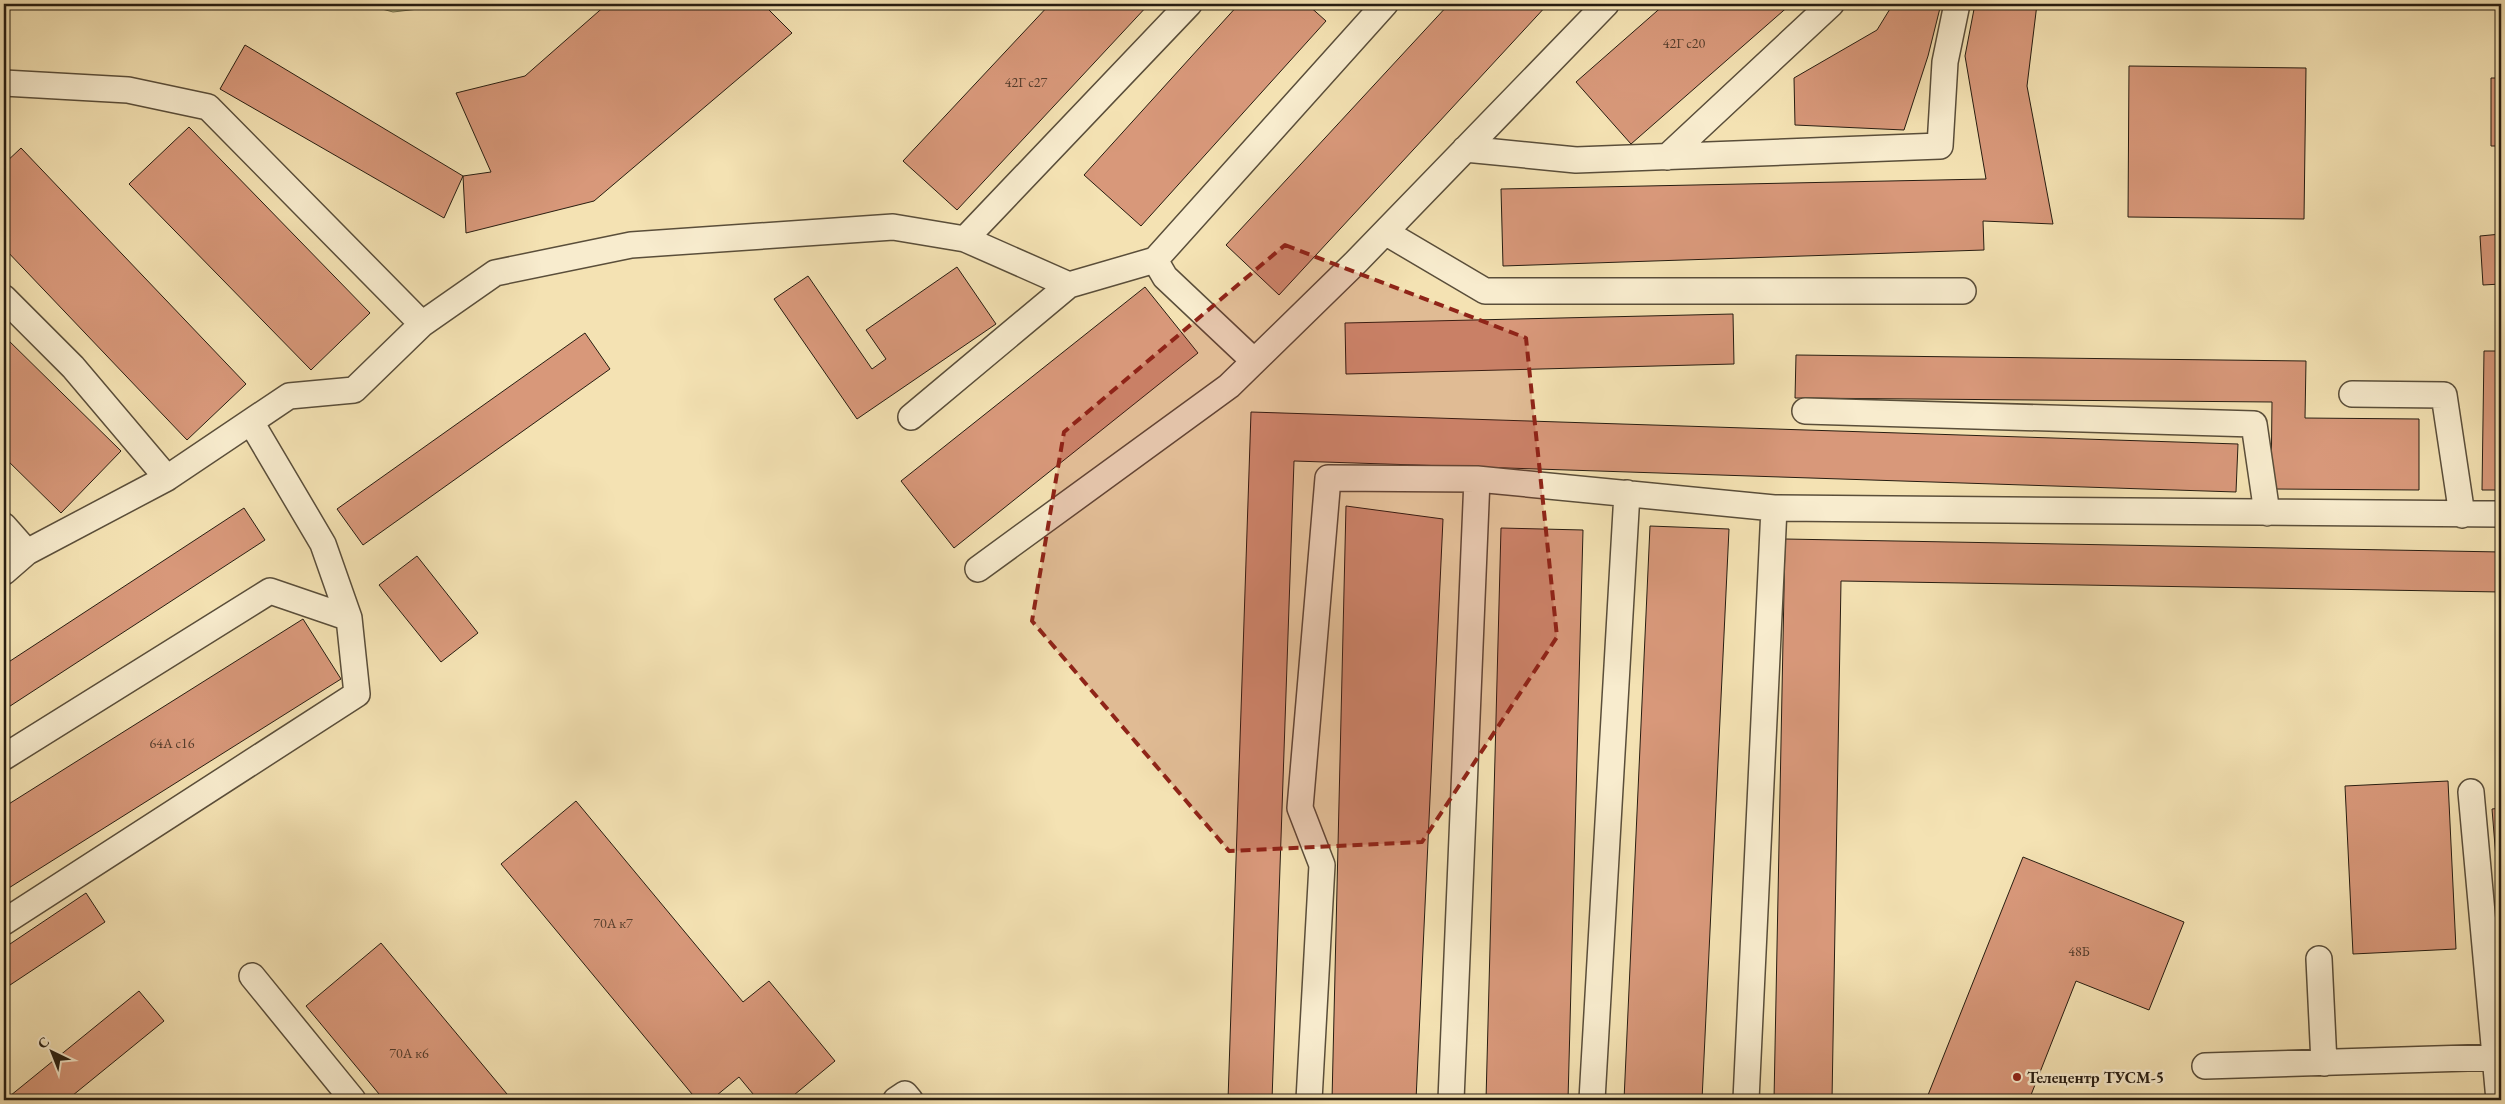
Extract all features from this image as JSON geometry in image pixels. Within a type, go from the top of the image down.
[{"type":"lane","points":[[965,239],[1189,4]]},
{"type":"lane","points":[[911,417],[1070,285],[1156,260],[1385,4]]},
{"type":"lane","points":[[978,570],[1229,386],[1385,232],[1606,4]]},
{"type":"lane","points":[[1667,157],[1832,4]]},
{"type":"lane","points":[[1465,150],[1576,160],[1940,146],[1945,62],[1957,4]]},
{"type":"lane","points":[[4,83],[128,90],[208,107],[422,324]]},
{"type":"lane","points":[[4,572],[28,552],[168,478],[289,396],[354,390],[422,324],[495,272],[631,245],[893,227],[965,239],[1070,285]]},
{"type":"lane","points":[[1385,232],[1485,291],[1963,291]]},
{"type":"lane","points":[[1156,260],[1165,277],[1254,361]]},
{"type":"lane","points":[[4,298],[74,367],[168,478]]},
{"type":"lane","points":[[2352,394],[2444,395],[2462,515]]},
{"type":"lane","points":[[1805,411],[2254,424],[2268,513]]},
{"type":"lane","points":[[4,922],[357,694],[349,618],[323,544],[251,422]]},
{"type":"lane","points":[[1309,1100],[1322,865],[1300,808],[1328,478],[1477,479],[1774,508],[2501,514]]},
{"type":"lane","points":[[1451,1100],[1477,479]]},
{"type":"lane","points":[[1592,1100],[1627,494]]},
{"type":"lane","points":[[1746,1100],[1774,508]]},
{"type":"lane","points":[[4,526],[28,552]]},
{"type":"lane","points":[[4,757],[270,591],[349,618]]},
{"type":"lane","points":[[2471,792],[2498,1057],[2499,1100]]},
{"type":"lane","points":[[2319,959],[2324,1062]]},
{"type":"lane","points":[[252,976],[354,1100]]},
{"type":"lane","points":[[2205,1066],[2498,1057]]},
{"type":"lane","points":[[896,1100],[905,1094],[910,1100]]},
{"type":"highlighted area","points":[[1285,245],[1526,338],[1557,637],[1422,842],[1229,851],[1032,621],[1064,432]]},
{"type":"green space","points":[[364,4],[461,4],[393,12]]},
{"type":"building","points":[[607,4],[763,4],[792,33],[594,201],[466,233],[463,176],[491,172],[456,93],[525,76]]},
{"type":"building","points":[[1050,4],[1149,4],[957,210],[903,161]]},
{"type":"building","points":[[1239,4],[1307,4],[1326,21],[1141,226],[1084,175]]},
{"type":"building","points":[[1449,4],[1548,4],[1279,295],[1226,245]]},
{"type":"building","points":[[1665,4],[1791,4],[1631,144],[1576,82]]},
{"type":"building","points":[[1893,4],[1941,4],[1928,56],[1904,130],[1795,125],[1794,78],[1877,30]]},
{"type":"building","points":[[1975,4],[2037,4],[2027,86],[2053,224],[1983,221],[1984,250],[1503,266],[1501,189],[1986,179],[1965,56]]},
{"type":"building","points":[[245,45],[463,176],[444,218],[220,89]]},
{"type":"building","points":[[2129,66],[2306,68],[2304,219],[2128,217]]},
{"type":"building","points":[[2491,78],[2501,78],[2501,146],[2491,146]]},
{"type":"building","points":[[189,127],[370,313],[311,370],[129,184]]},
{"type":"building","points":[[21,148],[246,384],[187,440],[4,248],[4,164]]},
{"type":"building","points":[[2501,234],[2501,284],[2483,285],[2480,236]]},
{"type":"building","points":[[957,267],[996,324],[857,419],[774,299],[808,276],[872,369],[886,359],[866,330]]},
{"type":"building","points":[[1145,287],[1198,353],[954,548],[901,481]]},
{"type":"building","points":[[1733,314],[1734,364],[1346,374],[1345,323]]},
{"type":"building","points":[[585,333],[610,369],[363,545],[337,509]]},
{"type":"building","points":[[4,336],[121,451],[61,513],[4,457]]},
{"type":"building","points":[[2484,351],[2501,351],[2501,490],[2482,490]]},
{"type":"building","points":[[1796,355],[2306,361],[2305,418],[2419,419],[2419,490],[2271,489],[2272,402],[1795,398]]},
{"type":"building","points":[[1251,412],[2238,444],[2236,492],[1294,461],[1272,1100],[1228,1100]]},
{"type":"building","points":[[1346,506],[1443,519],[1416,1100],[1332,1100]]},
{"type":"building","points":[[244,508],[265,540],[4,710],[4,665]]},
{"type":"building","points":[[1650,526],[1729,529],[1702,1100],[1624,1100]]},
{"type":"building","points":[[1501,528],[1583,530],[1568,1100],[1486,1100]]},
{"type":"building","points":[[1785,539],[2501,552],[2501,592],[1841,581],[1832,1100],[1774,1100]]},
{"type":"building","points":[[417,556],[478,633],[441,662],[379,585]]},
{"type":"building","points":[[303,619],[341,679],[4,891],[4,807]]},
{"type":"building","points":[[2448,781],[2456,949],[2353,954],[2345,786]]},
{"type":"building","points":[[576,801],[743,1002],[769,981],[835,1061],[788,1100],[758,1100],[739,1077],[711,1100],[697,1100],[501,864]]},
{"type":"building","points":[[2501,808],[2501,920],[2492,809]]},
{"type":"building","points":[[2023,857],[2184,922],[2149,1010],[2076,981],[2029,1100],[1926,1100]]},
{"type":"building","points":[[86,893],[105,922],[4,989],[4,948]]},
{"type":"building","points":[[381,943],[512,1100],[384,1100],[306,1006]]},
{"type":"building","points":[[139,991],[164,1021],[67,1100],[5,1100]]},
{"type":"place","name":"Телецентр ТУСМ-5","points":[[2017,1077]]}]
